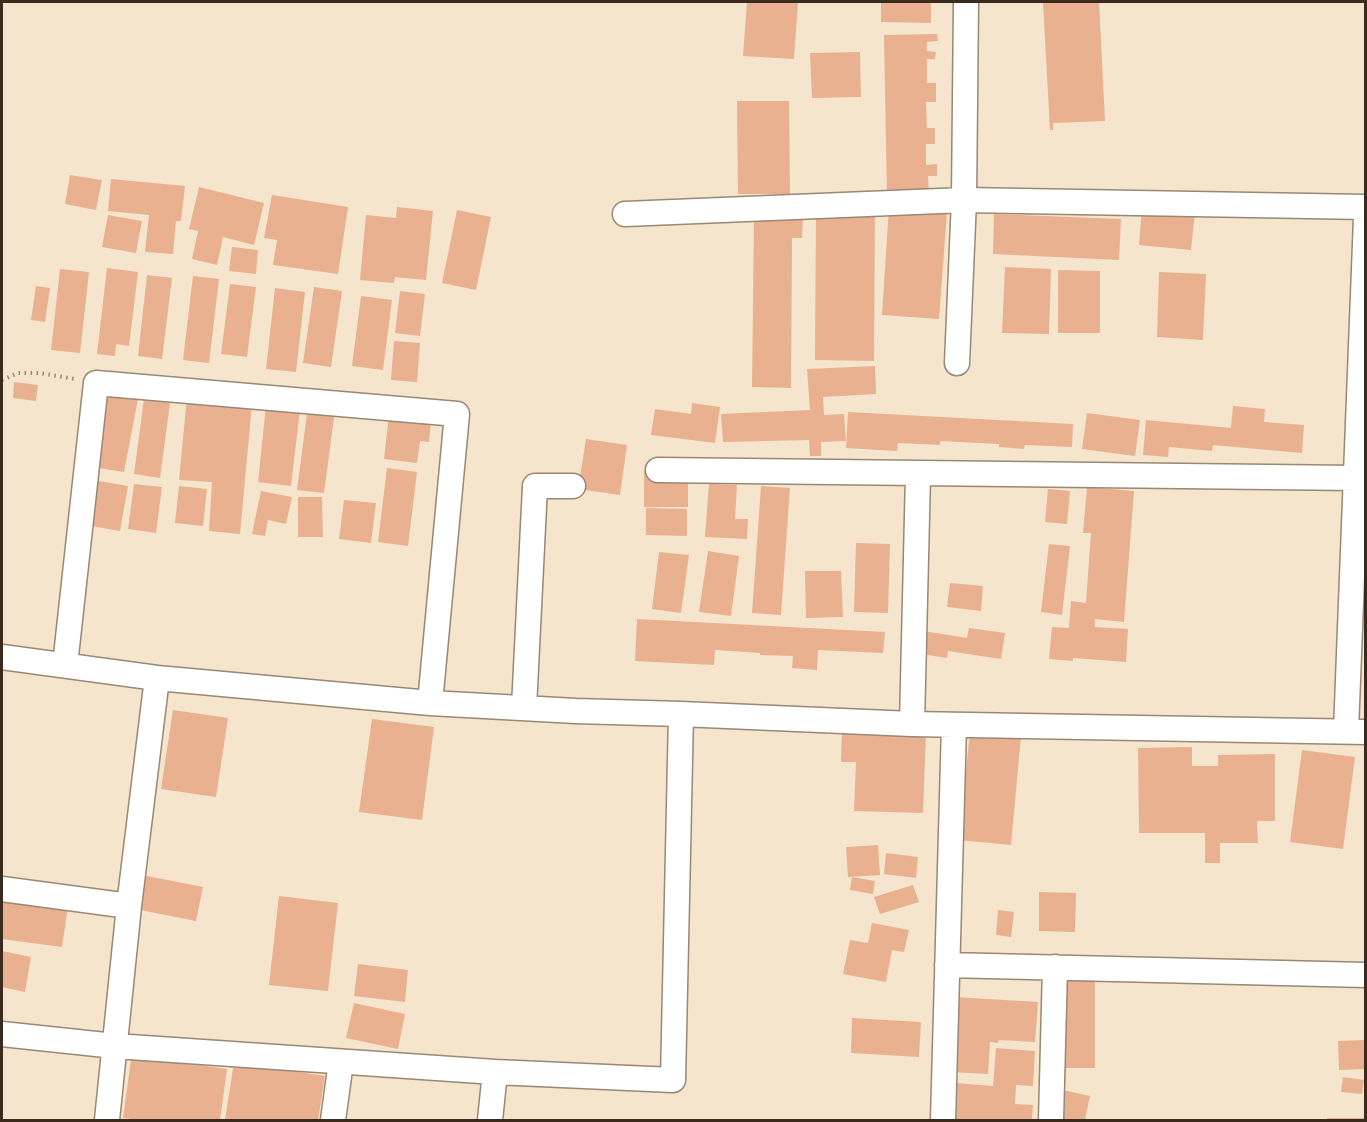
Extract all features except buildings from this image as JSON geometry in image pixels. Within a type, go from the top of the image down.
[{"type":"street","points":[[957,363],[964,200],[966,2]]},
{"type":"street","points":[[625,214],[964,200],[1365,207]]},
{"type":"street","points":[[2,657],[157,678],[430,703],[912,724],[1356,732],[1356,478],[1362,407],[1365,218]]},
{"type":"street","points":[[65,665],[96,383],[457,414],[430,703]]},
{"type":"street","points":[[658,470],[1356,478]]},
{"type":"street","points":[[912,724],[918,474]]},
{"type":"street","points":[[525,708],[535,486],[573,486]]},
{"type":"street","points":[[107,1120],[129,906],[157,678]]},
{"type":"street","points":[[2,1034],[115,1046],[341,1062],[673,1080],[681,714]]},
{"type":"street","points":[[943,1120],[954,725]]},
{"type":"street","points":[[2,889],[129,906]]},
{"type":"street","points":[[947,965],[1365,975]]},
{"type":"street","points":[[1051,1120],[1055,968]]},
{"type":"street","points":[[333,1120],[341,1062]]},
{"type":"street","points":[[490,1120],[495,1072]]},
{"type":"path","points":[[2,380],[18,373],[40,373],[96,383]]}]
